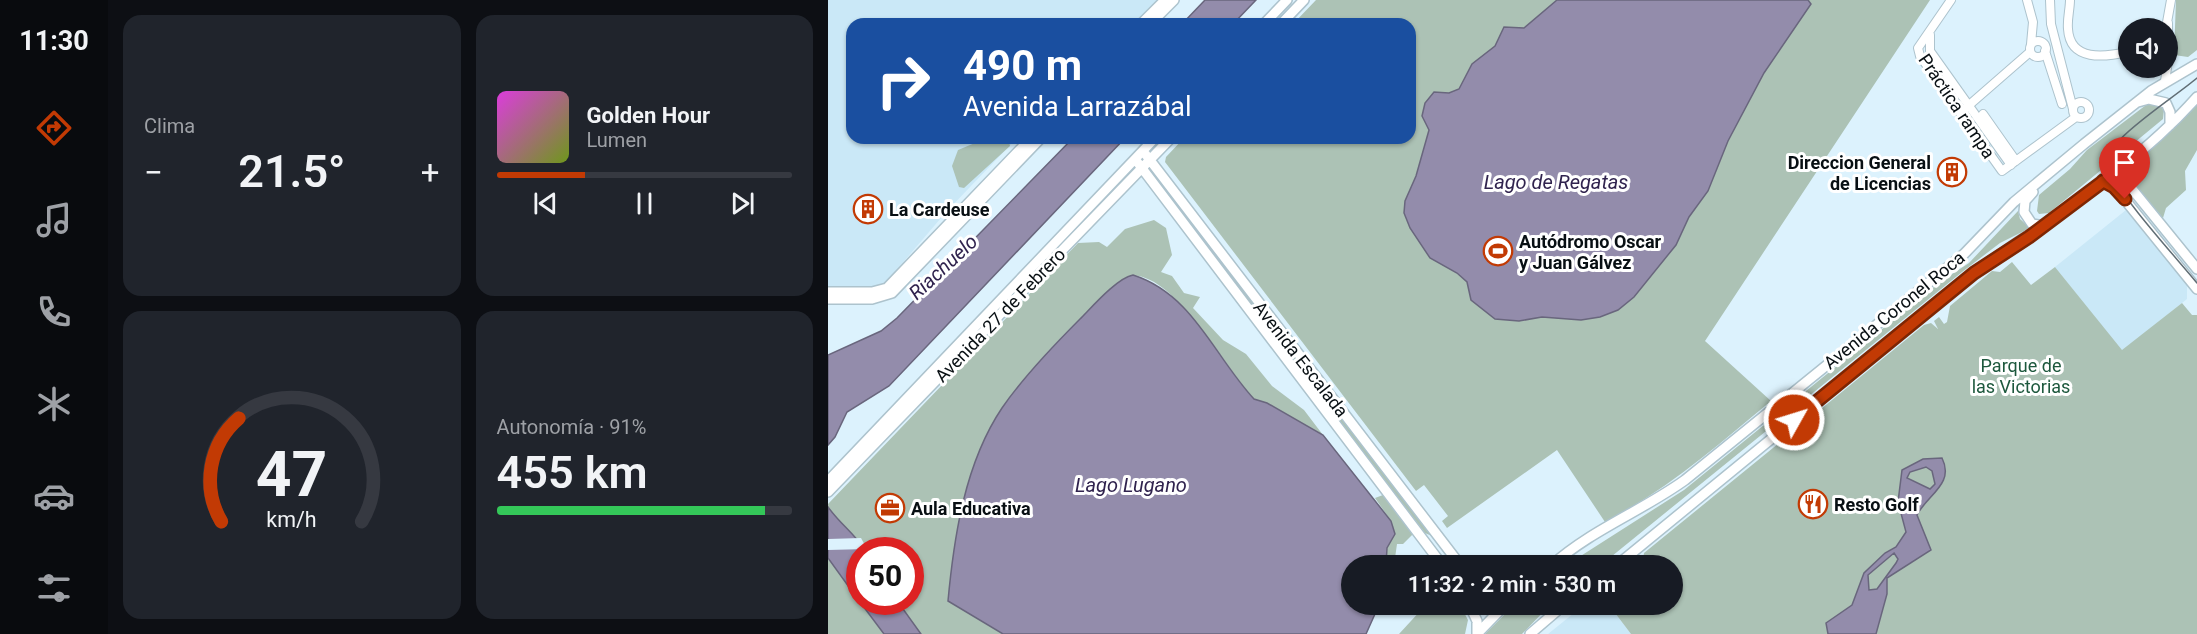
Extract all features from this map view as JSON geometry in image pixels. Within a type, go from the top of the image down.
[{"type":"main road","points":[[1147,18],[1165,0]]},
{"type":"main road","points":[[1156,18],[1173,0]]},
{"type":"main road","points":[[1270,18],[1287,0]]},
{"type":"main road","points":[[1287,18],[1304,0]]},
{"type":"main road","name":"Avenida Coronel Roca","points":[[2178,68],[2197,64]]},
{"type":"main road","name":"Avenida Coronel Roca","points":[[1565,555],[1579,544],[1652,503],[1685,480],[1964,254],[2008,208],[2135,103],[2158,78]]},
{"type":"main road","points":[[2165,78],[2170,125]]},
{"type":"main road","name":"Avenida Coronel Roca","points":[[1629,555],[1974,273],[2045,226],[2103,181],[2170,125],[2197,97]]},
{"type":"main road","points":[[2135,103],[2149,99],[2166,103]]},
{"type":"main road","points":[[828,292],[872,292],[887,288],[1024,144]]},
{"type":"main road","points":[[828,299],[872,299],[892,293],[1035,144]]},
{"type":"main road","name":"Avenida 27 de Febrero","points":[[828,488],[1149,144]]},
{"type":"main road","name":"Avenida 27 de Febrero","points":[[828,488],[1165,144]]},
{"type":"main road","name":"Avenida Escalada","points":[[1143,151],[1453,555]]},
{"type":"main road","name":"Avenida Escalada","points":[[1135,159],[1436,555]]},
{"type":"main road","points":[[2123,164],[2128,184],[2197,269]]},
{"type":"main road","points":[[2045,176],[2042,183],[2028,197],[2024,209],[2032,224],[2045,226]]},
{"type":"main road","points":[[2103,181],[2117,190],[2197,289]]},
{"type":"main road","points":[[1432,548],[1442,541]]},
{"type":"main road","points":[[1474,615],[1477,621],[1477,634]]},
{"type":"main road","points":[[1477,634],[1495,615]]},
{"type":"main road","points":[[1532,633],[1551,615]]},
{"type":"street","name":"Práctica rampa","points":[[1951,0],[1918,48],[1920,56],[2002,171],[2013,163]]},
{"type":"street","points":[[2027,0],[2032,22],[2031,48],[2038,57],[2045,51],[2062,104]]},
{"type":"street","points":[[2050,0],[2051,24],[2074,113],[2081,119],[2088,115],[2088,107],[2068,87]]},
{"type":"street","points":[[2072,0],[2068,31],[2076,48],[2091,56],[2118,53]]},
{"type":"street","points":[[2168,18],[2171,0]]},
{"type":"street","points":[[1930,30],[1930,51],[2013,163]]},
{"type":"street","points":[[1960,113],[2031,48]]},
{"type":"street","points":[[2013,163],[2074,113],[2075,105],[2082,102]]},
{"type":"street","points":[[1983,114],[2013,163]]},
{"type":"shaded area","points":[[828,0],[1158,0],[1139,18],[846,18],[846,144],[1011,144],[947,211],[881,288],[828,288]]},
{"type":"shaded area","points":[[2126,210],[2187,285],[2187,299],[2122,351],[2055,267]]},
{"type":"shaded area","points":[[1572,615],[1617,615],[1631,634],[1548,634]]},
{"type":"green space","name":"Autódromo Oscar y Juan Gálvez","points":[[1316,0],[1930,0],[1705,341],[1771,401],[1671,481],[1605,522],[1557,450],[1447,528],[1442,521],[1448,516],[1424,485],[1416,491],[1165,162],[1166,157],[1178,144],[1416,144],[1416,18],[1299,18]]},
{"type":"green space","points":[[2176,0],[2197,0],[2197,50],[2188,57],[2178,56],[2178,18],[2175,18]]},
{"type":"green space","points":[[2150,102],[2164,109],[2163,119],[2049,213],[2039,214],[2037,211],[2039,195],[2070,169],[2087,150]]},
{"type":"green space","points":[[2197,104],[2197,150],[2185,171],[2186,190],[2166,208],[2163,218],[2127,177],[2129,167]]},
{"type":"green space","points":[[972,144],[1010,144],[1010,146],[964,188],[959,187],[952,166],[958,150]]},
{"type":"green space","points":[[1153,173],[1432,536],[1425,533],[1151,175]]},
{"type":"green space","points":[[2018,211],[2020,219],[2030,228],[2000,243],[1962,272],[1613,555],[1582,555],[1684,490],[1940,282],[1969,263]]},
{"type":"green space","points":[[1154,220],[1166,228],[1172,255],[1161,272],[1172,276],[1184,293],[1200,297],[1193,308],[1223,340],[1246,354],[1272,386],[1304,410],[1323,435],[1267,403],[1254,399],[1180,304],[1162,288],[1145,278],[1128,276],[1060,338],[1029,373],[1002,408],[989,430],[970,476],[958,526],[948,600],[1003,634],[828,634],[828,504],[1078,243],[1099,242],[1107,247],[1125,229]]},
{"type":"green space","name":"Parque de las Victorias","points":[[2012,262],[2031,285],[2055,267],[2122,350],[2182,303],[2192,315],[2197,315],[2197,634],[1631,634],[1617,615],[1683,615],[1683,555],[1644,555],[1644,553],[1924,325],[1931,323],[1938,329],[1934,321],[1939,317],[1944,324],[1947,322],[1950,306],[1992,271],[2000,272]]},
{"type":"green space","points":[[1383,495],[1413,534],[1403,544],[1397,544],[1395,555],[1387,555],[1387,548],[1395,534],[1391,521],[1375,498]]},
{"type":"green space","points":[[1416,615],[1465,615],[1468,620],[1465,634],[1399,634]]},
{"type":"green space","points":[[1504,615],[1540,615],[1522,634],[1485,634]]},
{"type":"water","points":[[1205,0],[1256,0],[1239,18],[1188,18]]},
{"type":"water","name":"Lago de Regatas","points":[[1557,0],[1808,0],[1811,4],[1764,73],[1728,141],[1708,191],[1689,217],[1676,245],[1634,297],[1618,310],[1600,317],[1581,320],[1542,317],[1519,321],[1495,319],[1471,300],[1467,282],[1457,273],[1430,258],[1410,228],[1404,213],[1405,201],[1416,176],[1429,130],[1422,116],[1425,103],[1434,92],[1449,93],[1459,89],[1472,64],[1495,46],[1504,27],[1524,28]]},
{"type":"water","name":"Riachuelo","points":[[1067,144],[1119,144],[889,386],[847,412],[835,437],[828,445],[828,355],[881,331],[897,318]]},
{"type":"water","name":"Lago Lugano","points":[[1133,275],[1154,284],[1172,296],[1201,328],[1254,399],[1267,403],[1323,435],[1391,521],[1395,534],[1387,548],[1387,555],[1341,555],[1341,615],[1375,615],[1366,634],[1003,634],[948,601],[963,501],[970,476],[989,429],[1029,373],[1105,294]]},
{"type":"water","points":[[1942,458],[1945,467],[1945,475],[1938,489],[1917,515],[1931,550],[1887,578],[1887,594],[1876,634],[1828,634],[1826,623],[1852,605],[1864,573],[1885,553],[1896,547],[1906,532],[1898,502],[1902,470],[1923,459]],"holes":[[[1926,467],[1932,471],[1935,484],[1930,489],[1907,478],[1910,472]],[[1894,553],[1898,559],[1896,563],[1877,589],[1869,590],[1868,575]]]},
{"type":"water","points":[[828,507],[855,537],[846,537],[846,583],[828,558]]},
{"type":"water","points":[[870,615],[907,615],[921,634],[884,634]]},
{"type":"pier","points":[[846,538],[846,550],[828,550],[828,539]]},
{"type":"tram line","points":[[2197,78],[2124,135],[2114,149],[2111,165],[2112,173],[2125,196],[2197,283]]},
{"type":"place","name":"Direccion General de Licencias","points":[[1952,172]]},
{"type":"place","name":"La Cardeuse","points":[[868,209]]},
{"type":"place","name":"Autódromo Oscar y Juan Gálvez","points":[[1498,251]]},
{"type":"place","name":"Resto Golf","points":[[1813,504]]},
{"type":"place","name":"Aula Educativa","points":[[890,508]]},
{"type":"route","points":[[1794,420],[1974,273],[2029,237],[2103,181],[2114,187],[2125,199]]}]
